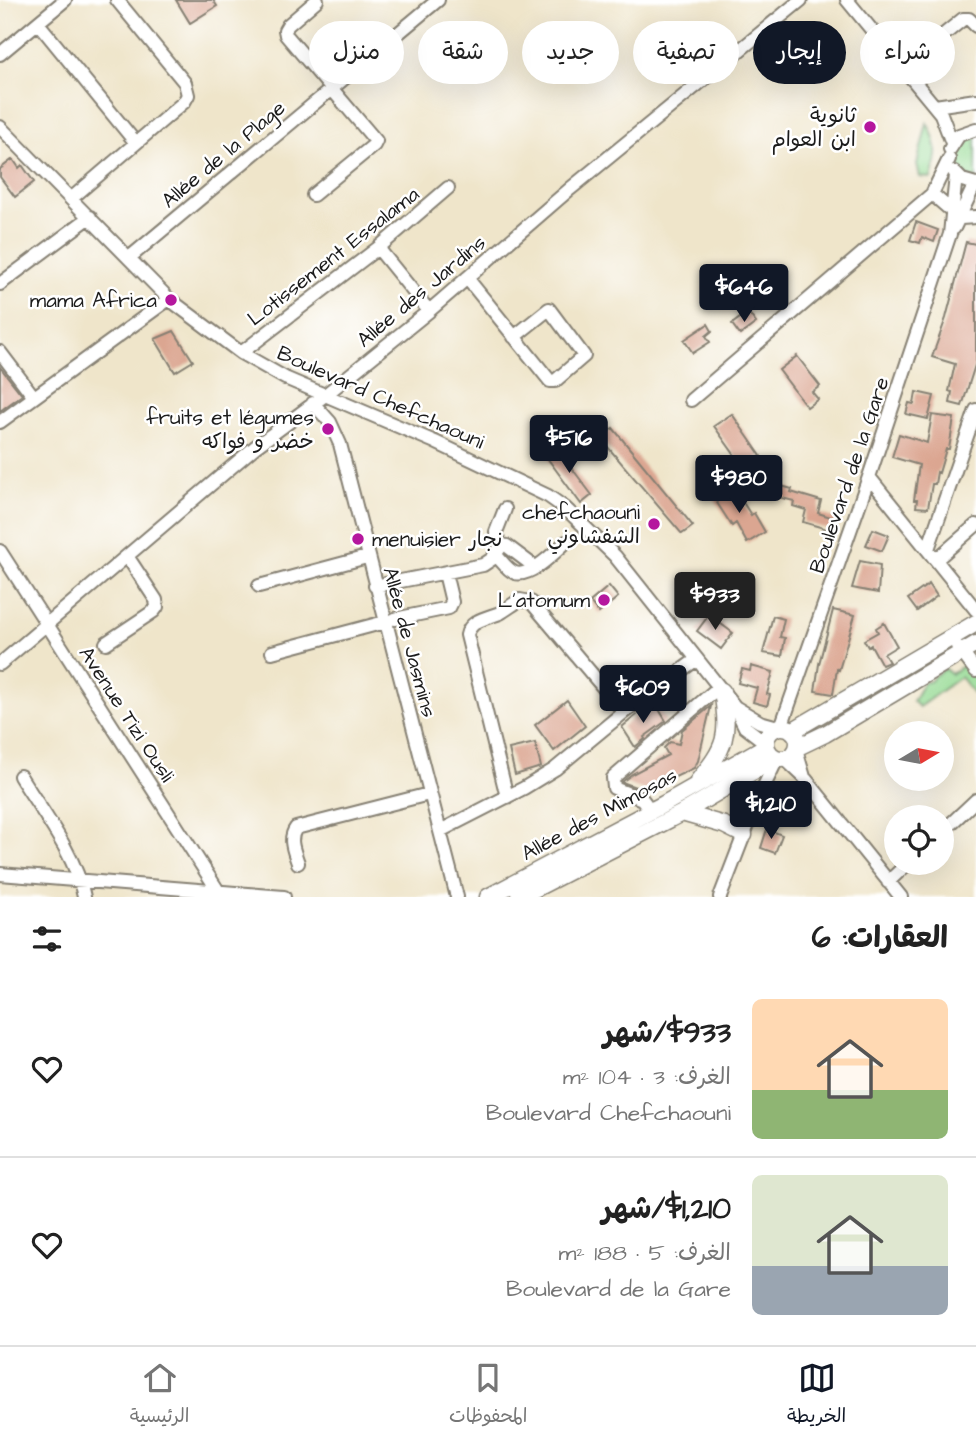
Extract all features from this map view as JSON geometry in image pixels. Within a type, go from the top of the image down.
[{"type":"main road","points":[[784,728],[797,738],[781,752],[769,734],[976,623]]},
{"type":"main road","name":"Allée des Mimosas","points":[[488,897],[692,788],[825,734],[976,644]]},
{"type":"main road","points":[[692,788],[718,757],[724,743],[726,716],[720,689]]},
{"type":"main road","name":"Allée des Mimosas","points":[[519,897],[682,813],[781,752]]},
{"type":"main road","points":[[682,813],[718,822],[744,835]]},
{"type":"street","points":[[0,54],[65,0]]},
{"type":"street","points":[[72,198],[184,102],[188,92],[185,83],[117,0]]},
{"type":"street","points":[[313,195],[376,141],[286,36],[285,30],[317,0]]},
{"type":"street","name":"Allée de la Plage","points":[[129,258],[438,0]]},
{"type":"street","name":"Allée des Jardins","points":[[0,664],[255,447],[429,311],[580,181],[801,0]]},
{"type":"street","points":[[847,0],[864,21]]},
{"type":"street","points":[[955,26],[963,19],[969,19],[976,26]]},
{"type":"street","points":[[38,23],[136,143]]},
{"type":"street","points":[[916,84],[938,110],[953,143]]},
{"type":"street","points":[[938,110],[976,100]]},
{"type":"street","points":[[938,110],[972,130]]},
{"type":"street","name":"Boulevard Chefchaouni","points":[[0,127],[169,299],[241,353],[318,400],[435,442],[548,496],[565,508],[615,556],[736,707],[760,722],[784,728]]},
{"type":"street","points":[[691,400],[932,194],[949,159],[953,143],[959,135],[972,130]]},
{"type":"street","points":[[0,147],[11,139]]},
{"type":"street","points":[[949,159],[956,175],[976,184]]},
{"type":"street","name":"Boulevard de la Gare","points":[[956,175],[957,216]]},
{"type":"street","name":"Boulevard de la Gare","points":[[784,728],[950,234],[976,184]]},
{"type":"street","name":"Lotissement Essalama","points":[[241,353],[378,248],[448,188]]},
{"type":"street","points":[[932,194],[957,216],[976,217]]},
{"type":"street","points":[[0,284],[90,217]]},
{"type":"street","points":[[378,248],[429,311]]},
{"type":"street","points":[[467,278],[514,337],[553,382],[584,356],[549,309],[514,337]]},
{"type":"street","points":[[0,422],[169,299]]},
{"type":"street","points":[[0,352],[34,397]]},
{"type":"street","name":"Allée de Jasmins","points":[[318,400],[340,444],[375,586],[390,621],[429,793],[457,897]]},
{"type":"street","points":[[932,554],[976,410]]},
{"type":"street","points":[[869,477],[976,610]]},
{"type":"street","points":[[497,550],[496,532],[505,509]]},
{"type":"street","points":[[932,554],[976,525]]},
{"type":"street","points":[[375,586],[483,565],[497,550],[507,546],[534,567],[566,542]]},
{"type":"street","name":"Avenue Tizi Ousli","points":[[0,551],[220,894]]},
{"type":"street","points":[[106,643],[157,607],[156,600],[127,556]]},
{"type":"street","points":[[259,586],[367,556]]},
{"type":"street","points":[[272,652],[449,608],[452,602],[446,573]]},
{"type":"street","points":[[507,797],[467,635],[468,629],[474,623],[502,612],[520,600],[531,602],[624,712]]},
{"type":"street","points":[[952,637],[976,671]]},
{"type":"street","points":[[440,831],[555,769],[624,712],[697,659]]},
{"type":"street","points":[[650,811],[642,799],[614,788],[613,778],[720,689]]},
{"type":"street","name":"Boulevard Chefchaouni","points":[[736,707],[745,727],[781,752],[804,777],[901,897]]},
{"type":"street","points":[[720,897],[757,801],[781,752]]},
{"type":"street","points":[[20,776],[80,879],[84,897]]},
{"type":"street","points":[[298,863],[292,842],[292,834],[296,828],[429,793]]},
{"type":"street","points":[[954,821],[976,800]]},
{"type":"street","points":[[0,874],[80,879],[220,894],[284,897]]},
{"type":"street","points":[[888,882],[895,875]]},
{"type":"green space","points":[[927,123],[934,137],[936,150],[931,178],[920,177],[917,164]]},
{"type":"green space","points":[[976,135],[976,180],[961,169],[957,153],[963,140]]},
{"type":"green space","points":[[965,664],[976,678],[976,697],[960,677],[919,707],[913,701],[923,683],[931,681],[945,669],[951,674]]},
{"type":"building","points":[[176,0],[213,0],[217,6],[190,23]]},
{"type":"building","points":[[13,159],[19,168],[22,165],[34,182],[15,197],[0,177],[0,169]]},
{"type":"building","points":[[916,222],[938,230],[934,242],[922,237],[920,243],[910,240]]},
{"type":"building","points":[[966,242],[976,244],[976,362],[962,406],[950,403],[952,392],[949,391],[955,364],[932,357],[946,318]]},
{"type":"building","points":[[748,312],[756,323],[740,335],[732,324]]},
{"type":"building","points":[[708,324],[712,331],[706,336],[710,342],[693,353],[684,340]]},
{"type":"building","points":[[174,331],[193,361],[175,372],[155,339]]},
{"type":"building","points":[[797,356],[820,386],[812,392],[818,399],[807,407],[779,370]]},
{"type":"building","points":[[0,367],[22,395],[0,411]]},
{"type":"building","points":[[916,392],[934,396],[928,419],[906,414],[909,403],[914,404]]},
{"type":"building","points":[[732,414],[761,456],[744,468],[714,426]]},
{"type":"building","points":[[932,415],[954,418],[949,449],[946,449],[935,484],[932,484],[928,508],[916,507],[917,500],[914,500],[919,465],[892,457],[899,434],[927,443]]},
{"type":"building","points":[[613,428],[693,526],[682,534],[600,438]]},
{"type":"building","points":[[556,447],[592,495],[581,504],[545,455]]},
{"type":"building","points":[[781,486],[792,489],[791,492],[821,501],[818,513],[837,519],[834,531],[803,522],[806,510],[793,506],[794,501],[778,497]]},
{"type":"building","points":[[723,489],[729,498],[737,493],[751,515],[754,513],[765,532],[747,543],[736,523],[732,526],[712,495]]},
{"type":"building","points":[[873,529],[889,535],[882,551],[866,545]]},
{"type":"building","points":[[860,561],[880,565],[878,593],[852,588]]},
{"type":"building","points":[[929,584],[937,596],[917,611],[908,599]]},
{"type":"building","name":"L'atomum","points":[[609,586],[618,597],[599,613],[590,602]]},
{"type":"building","points":[[833,610],[855,615],[839,670],[837,669],[833,694],[815,691]]},
{"type":"building","points":[[709,615],[733,633],[721,649],[697,631]]},
{"type":"building","points":[[773,616],[784,619],[780,637],[785,638],[782,656],[763,653]]},
{"type":"building","points":[[884,623],[897,646],[884,654],[889,662],[882,665],[871,645],[868,647],[864,640],[878,632],[876,628]]},
{"type":"building","points":[[751,666],[773,672],[767,706],[753,702],[757,688],[738,683],[742,669],[750,671]]},
{"type":"building","points":[[567,700],[585,726],[554,751],[535,725]]},
{"type":"building","points":[[657,706],[666,721],[635,747],[622,727],[643,710],[646,714]]},
{"type":"building","points":[[711,706],[694,768],[646,791],[622,782],[668,755],[664,748],[670,742],[679,744],[682,730]]},
{"type":"building","points":[[535,743],[541,767],[515,775],[509,749]]},
{"type":"building","points":[[767,829],[782,835],[775,853],[761,848]]},
{"type":"place","name":"ثانوية ابن العوام","points":[[870,127]]},
{"type":"place","name":"mama Africa","points":[[171,300]]},
{"type":"place","name":"fruits et légumes خضر و فواكه","points":[[328,429]]},
{"type":"place","name":"chefchaouni الشفشاوني","points":[[654,524]]},
{"type":"place","name":"menuisier نجار","points":[[358,539]]},
{"type":"place","name":"L'atomum","points":[[604,600]]}]
